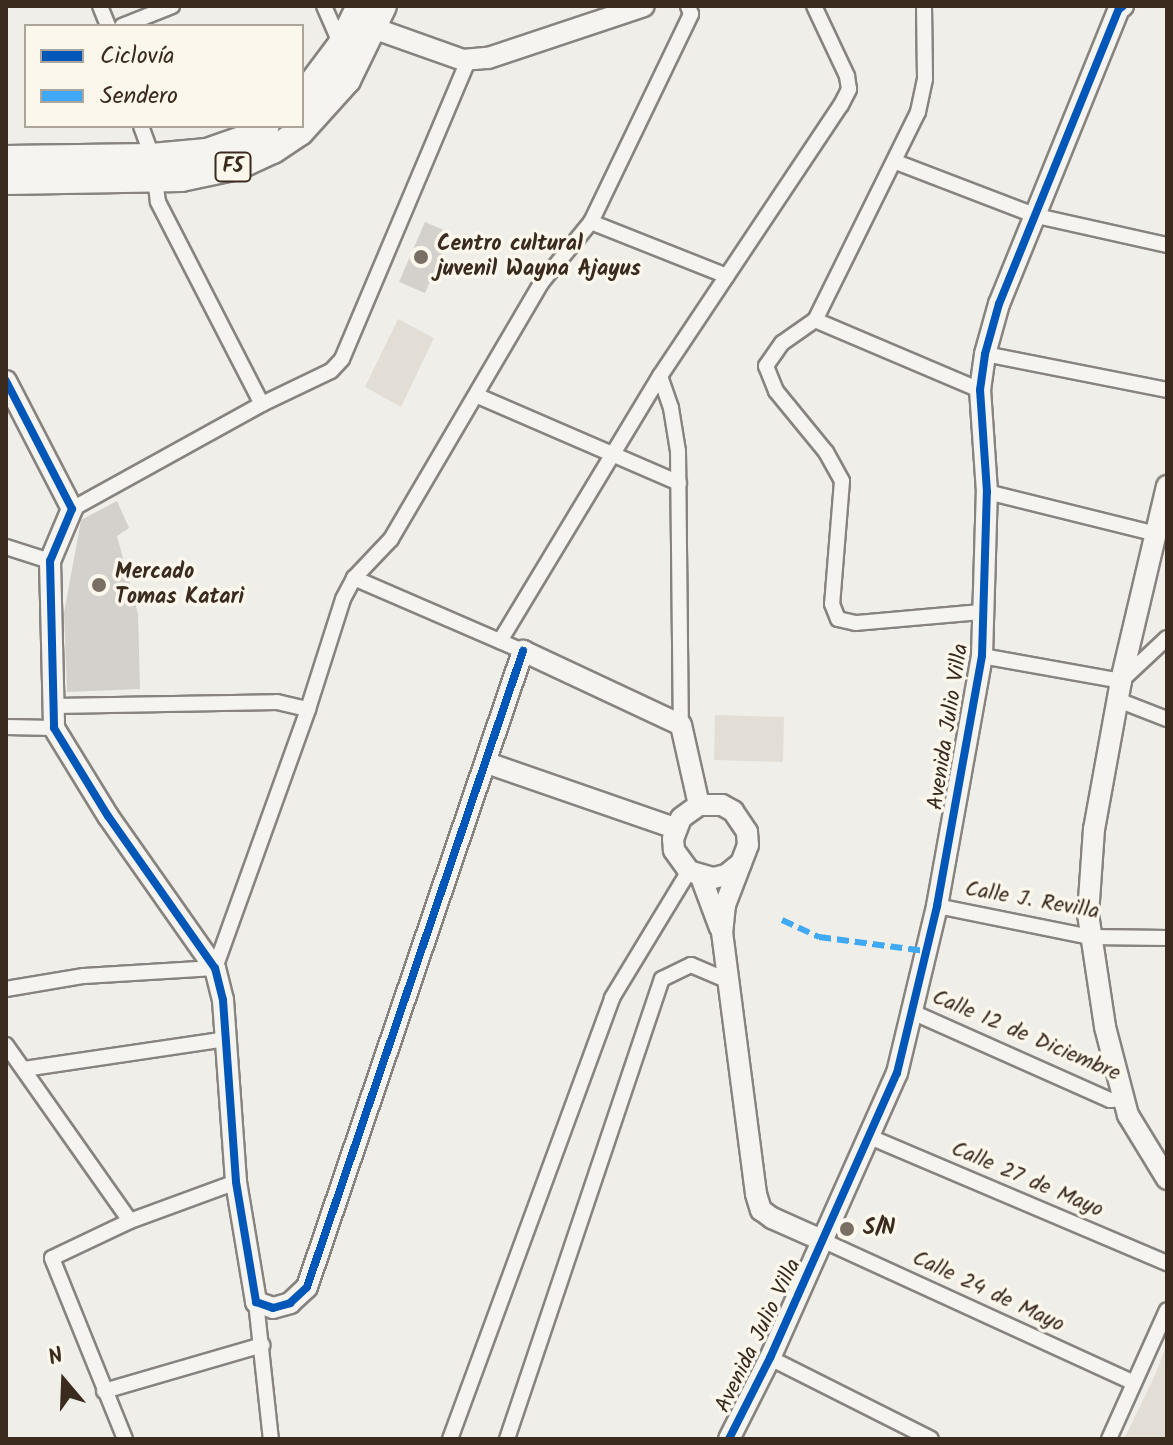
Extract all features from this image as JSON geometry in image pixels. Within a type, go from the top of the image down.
[{"type":"highway","points":[[304,94],[368,14]]},
{"type":"highway","name":"F5","points":[[6,181],[152,168],[238,166],[273,150],[300,132],[327,107],[347,80],[368,14]]},
{"type":"highway","name":"F5","points":[[6,159],[152,168],[250,137],[263,128]]},
{"type":"street","points":[[127,24],[172,6]]},
{"type":"street","points":[[324,6],[341,45]]},
{"type":"street","points":[[368,14],[468,60],[488,58],[644,6]]},
{"type":"street","points":[[215,968],[308,709],[343,599],[354,578],[391,539],[478,396],[542,282],[591,222],[691,14],[688,6]]},
{"type":"street","points":[[500,641],[660,376],[849,89],[847,76],[814,6]]},
{"type":"street","points":[[924,6],[925,79],[918,112],[896,162],[815,320],[782,343],[766,366],[776,391],[826,452],[842,481],[832,604],[838,619],[856,623],[983,612]]},
{"type":"street","name":"Avenida Julio Villa","points":[[729,1439],[824,1241],[897,1073],[937,906],[982,656],[987,492],[980,390],[985,354],[999,304],[1119,9],[1123,6]]},
{"type":"street","points":[[271,1439],[262,1345],[236,1182],[223,1000],[215,968],[108,816],[54,728],[50,561],[72,509],[262,404],[331,371],[350,348],[468,60]]},
{"type":"street","points":[[142,128],[158,202],[262,404]]},
{"type":"street","points":[[896,162],[1037,216],[1167,245]]},
{"type":"street","points":[[591,222],[727,276]]},
{"type":"street","points":[[815,320],[980,390]]},
{"type":"street","points":[[985,354],[1167,390]]},
{"type":"street","points":[[660,376],[671,408],[678,451],[681,725],[699,805]]},
{"type":"street","points":[[6,381],[72,509]]},
{"type":"street","points":[[478,396],[679,483]]},
{"type":"street","points":[[1167,486],[1120,690],[1094,829],[1088,914],[1105,1027],[1128,1115],[1167,1179]]},
{"type":"street","points":[[987,492],[1157,534]]},
{"type":"street","points":[[6,547],[50,561]]},
{"type":"street","points":[[354,578],[523,651],[681,725]]},
{"type":"street","points":[[1120,690],[1167,638]]},
{"type":"street","points":[[256,1302],[273,1308],[290,1303],[307,1287],[523,651]]},
{"type":"street","points":[[982,656],[1120,690],[1167,719]]},
{"type":"street","points":[[55,706],[277,702],[308,709]]},
{"type":"street","points":[[6,727],[54,728]]},
{"type":"street","points":[[487,763],[675,828]]},
{"type":"street","points":[[722,932],[695,874],[674,850],[675,828],[689,810],[699,805],[722,805],[742,820],[748,845],[725,905],[722,932],[761,1210],[824,1241]]},
{"type":"street","points":[[695,874],[726,875],[741,863]]},
{"type":"street","points":[[450,1439],[612,998],[695,874]]},
{"type":"street","name":"Calle J. Revilla","points":[[937,906],[1091,937],[1167,938]]},
{"type":"street","points":[[507,1439],[662,979],[691,965],[727,980]]},
{"type":"street","points":[[6,989],[84,976],[215,968]]},
{"type":"street","name":"Calle 12 de Diciembre","points":[[910,1011],[1110,1100],[1124,1099]]},
{"type":"street","points":[[24,1069],[226,1039]]},
{"type":"street","points":[[6,1045],[130,1221]]},
{"type":"street","name":"Calle 27 de Mayo","points":[[870,1137],[1167,1263]]},
{"type":"street","points":[[125,1439],[52,1258],[130,1221],[236,1182]]},
{"type":"street","name":"Calle 24 de Mayo","points":[[824,1241],[1134,1383]]},
{"type":"street","points":[[1109,1439],[1167,1310]]},
{"type":"street","points":[[104,1391],[262,1345]]},
{"type":"street","points":[[770,1358],[931,1439]]},
{"type":"shaded area","points":[[398,319],[434,338],[401,407],[365,387]]},
{"type":"shaded area","points":[[715,715],[784,717],[783,762],[714,760]]},
{"type":"shaded area","points":[[1167,1343],[1167,1439],[1124,1439],[1156,1373]]},
{"type":"building","points":[[425,222],[451,233],[425,293],[399,282]]},
{"type":"building","name":"Mercado Tomas Katari","points":[[117,501],[129,528],[117,536],[138,614],[140,689],[67,692],[64,613],[81,520]]},
{"type":"marked path","points":[[782,920],[819,937],[925,951]]},
{"type":"cycle path","points":[[729,1439],[770,1358],[897,1073],[937,906],[982,656],[987,492],[980,390],[985,354],[999,304],[1119,9],[1123,6]]},
{"type":"cycle path","points":[[6,381],[72,509],[50,561],[54,728],[108,816],[215,968],[223,1000],[236,1182],[256,1302],[273,1308],[290,1303],[307,1287],[523,651]]},
{"type":"place","name":"Centro cultural juvenil Wayna Ajayus","points":[[421,257]]},
{"type":"place","name":"Mercado Tomas Katari","points":[[99,585]]},
{"type":"place","name":"S/N","points":[[847,1229]]}]
